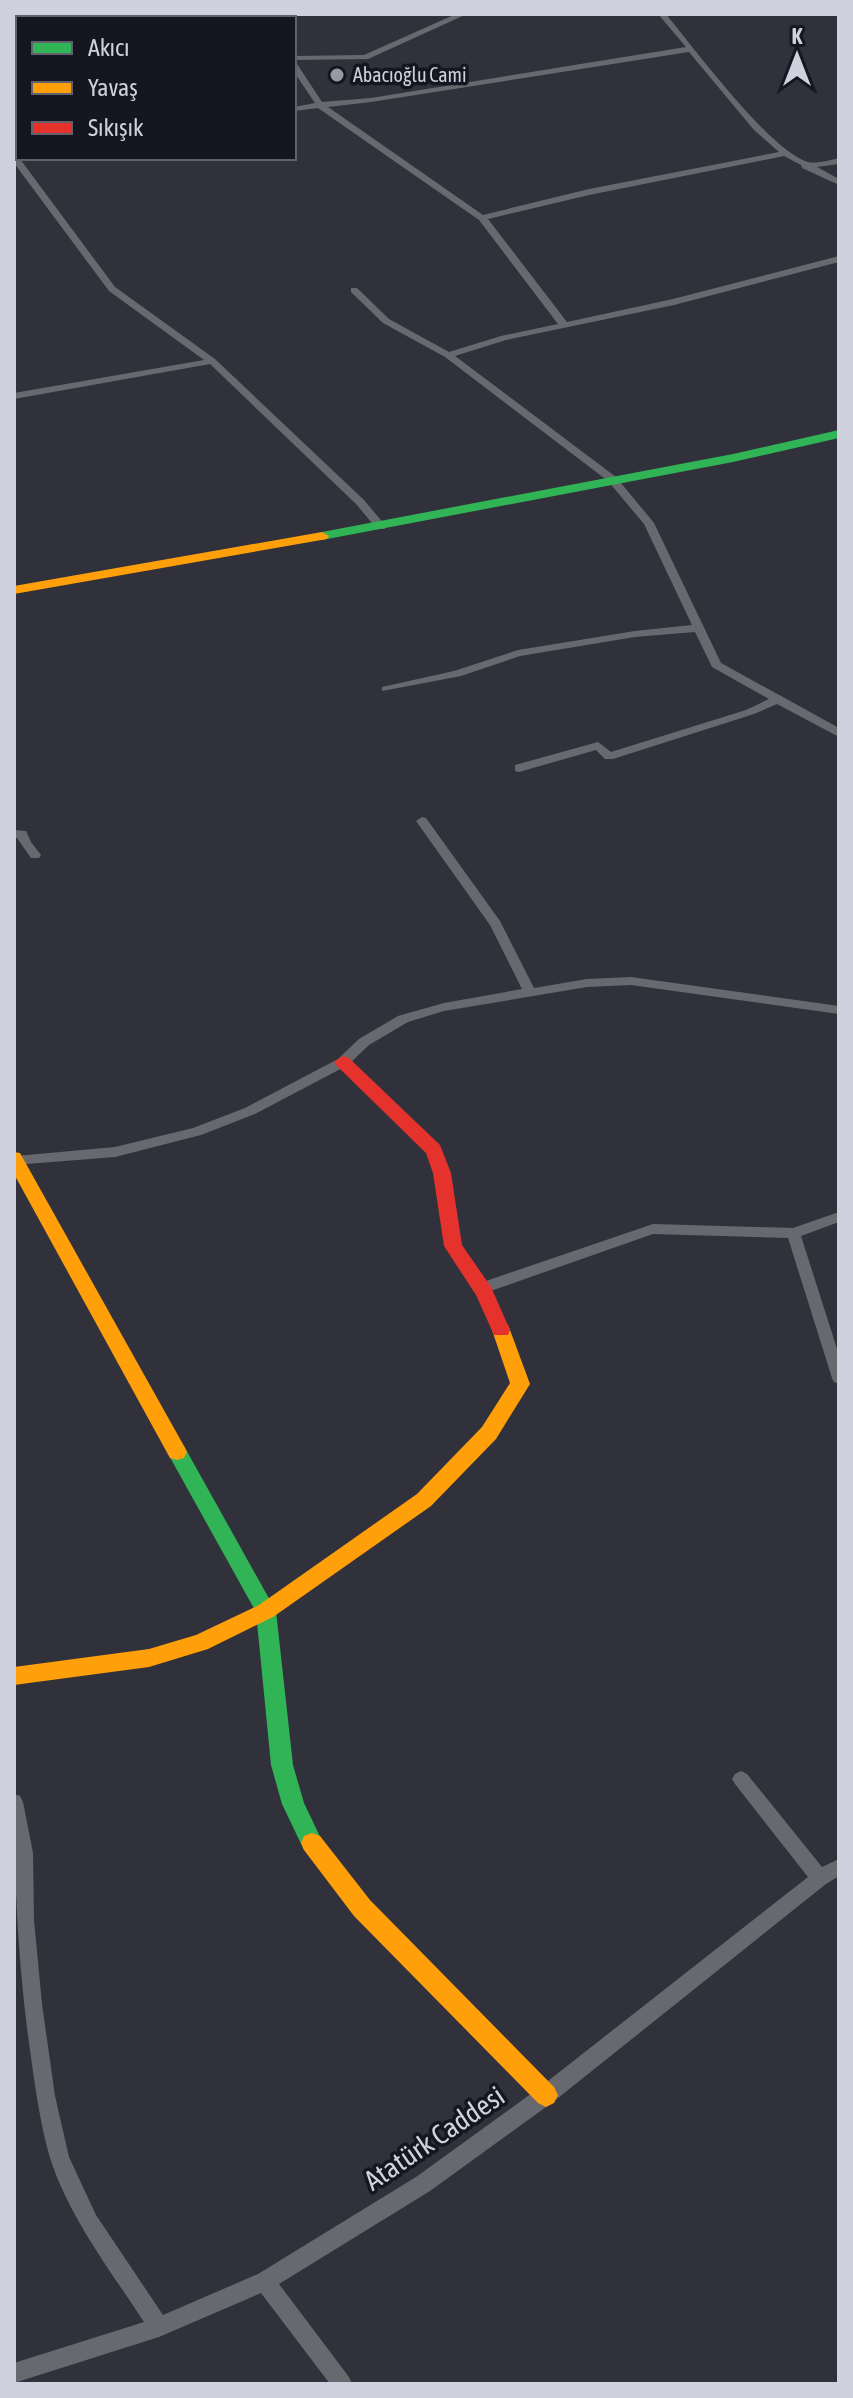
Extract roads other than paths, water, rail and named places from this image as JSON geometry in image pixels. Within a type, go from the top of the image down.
[{"type":"street","points":[[296,58],[365,57],[463,14]]},
{"type":"street","points":[[662,14],[757,128],[785,153],[839,182]]},
{"type":"street","points":[[296,109],[371,100],[691,49]]},
{"type":"street","points":[[296,69],[320,105],[482,218],[564,325]]},
{"type":"street","points":[[482,218],[589,192],[785,153]]},
{"type":"street","points":[[17,160],[112,289],[212,361],[360,502],[381,527]]},
{"type":"street","points":[[805,166],[839,161]]},
{"type":"street","points":[[448,355],[504,338],[674,302],[839,259]]},
{"type":"street","points":[[354,290],[386,321],[448,355],[612,479],[649,523],[716,665],[839,733]]},
{"type":"street","points":[[14,396],[212,361]]},
{"type":"street","points":[[14,590],[381,527],[612,479],[733,458],[839,434]]},
{"type":"street","points":[[386,689],[457,674],[518,653],[635,634],[698,628]]},
{"type":"street","points":[[519,768],[598,746],[609,756],[706,727],[776,700]]},
{"type":"street","points":[[422,821],[496,924],[530,993]]},
{"type":"street","points":[[14,834],[22,834],[35,855]]},
{"type":"street","points":[[546,2095],[362,1908],[308,1837],[293,1804],[282,1765],[266,1611],[15,1160],[115,1152],[196,1132],[250,1111],[343,1062],[364,1042],[403,1019],[444,1007],[587,983],[631,981],[839,1010]]},
{"type":"street","points":[[14,1676],[149,1658],[201,1643],[266,1611],[424,1500],[489,1433],[520,1384],[507,1343],[482,1288],[464,1268],[452,1242],[441,1163],[434,1150],[343,1062]]},
{"type":"street","points":[[482,1288],[653,1229],[793,1233],[839,1217]]},
{"type":"street","points":[[793,1233],[839,1378]]},
{"type":"street","points":[[741,1779],[820,1878]]},
{"type":"street","points":[[14,1802],[24,1853],[25,1920],[33,2004],[46,2096],[60,2158],[89,2222],[159,2327]]},
{"type":"street","name":"Atatürk Caddesi","points":[[14,2373],[159,2327],[265,2281],[423,2184],[546,2095],[820,1878],[839,1867]]},
{"type":"street","points":[[265,2281],[342,2384]]},
{"type":"place","name":"Abacıoğlu Cami","points":[[337,75]]}]
